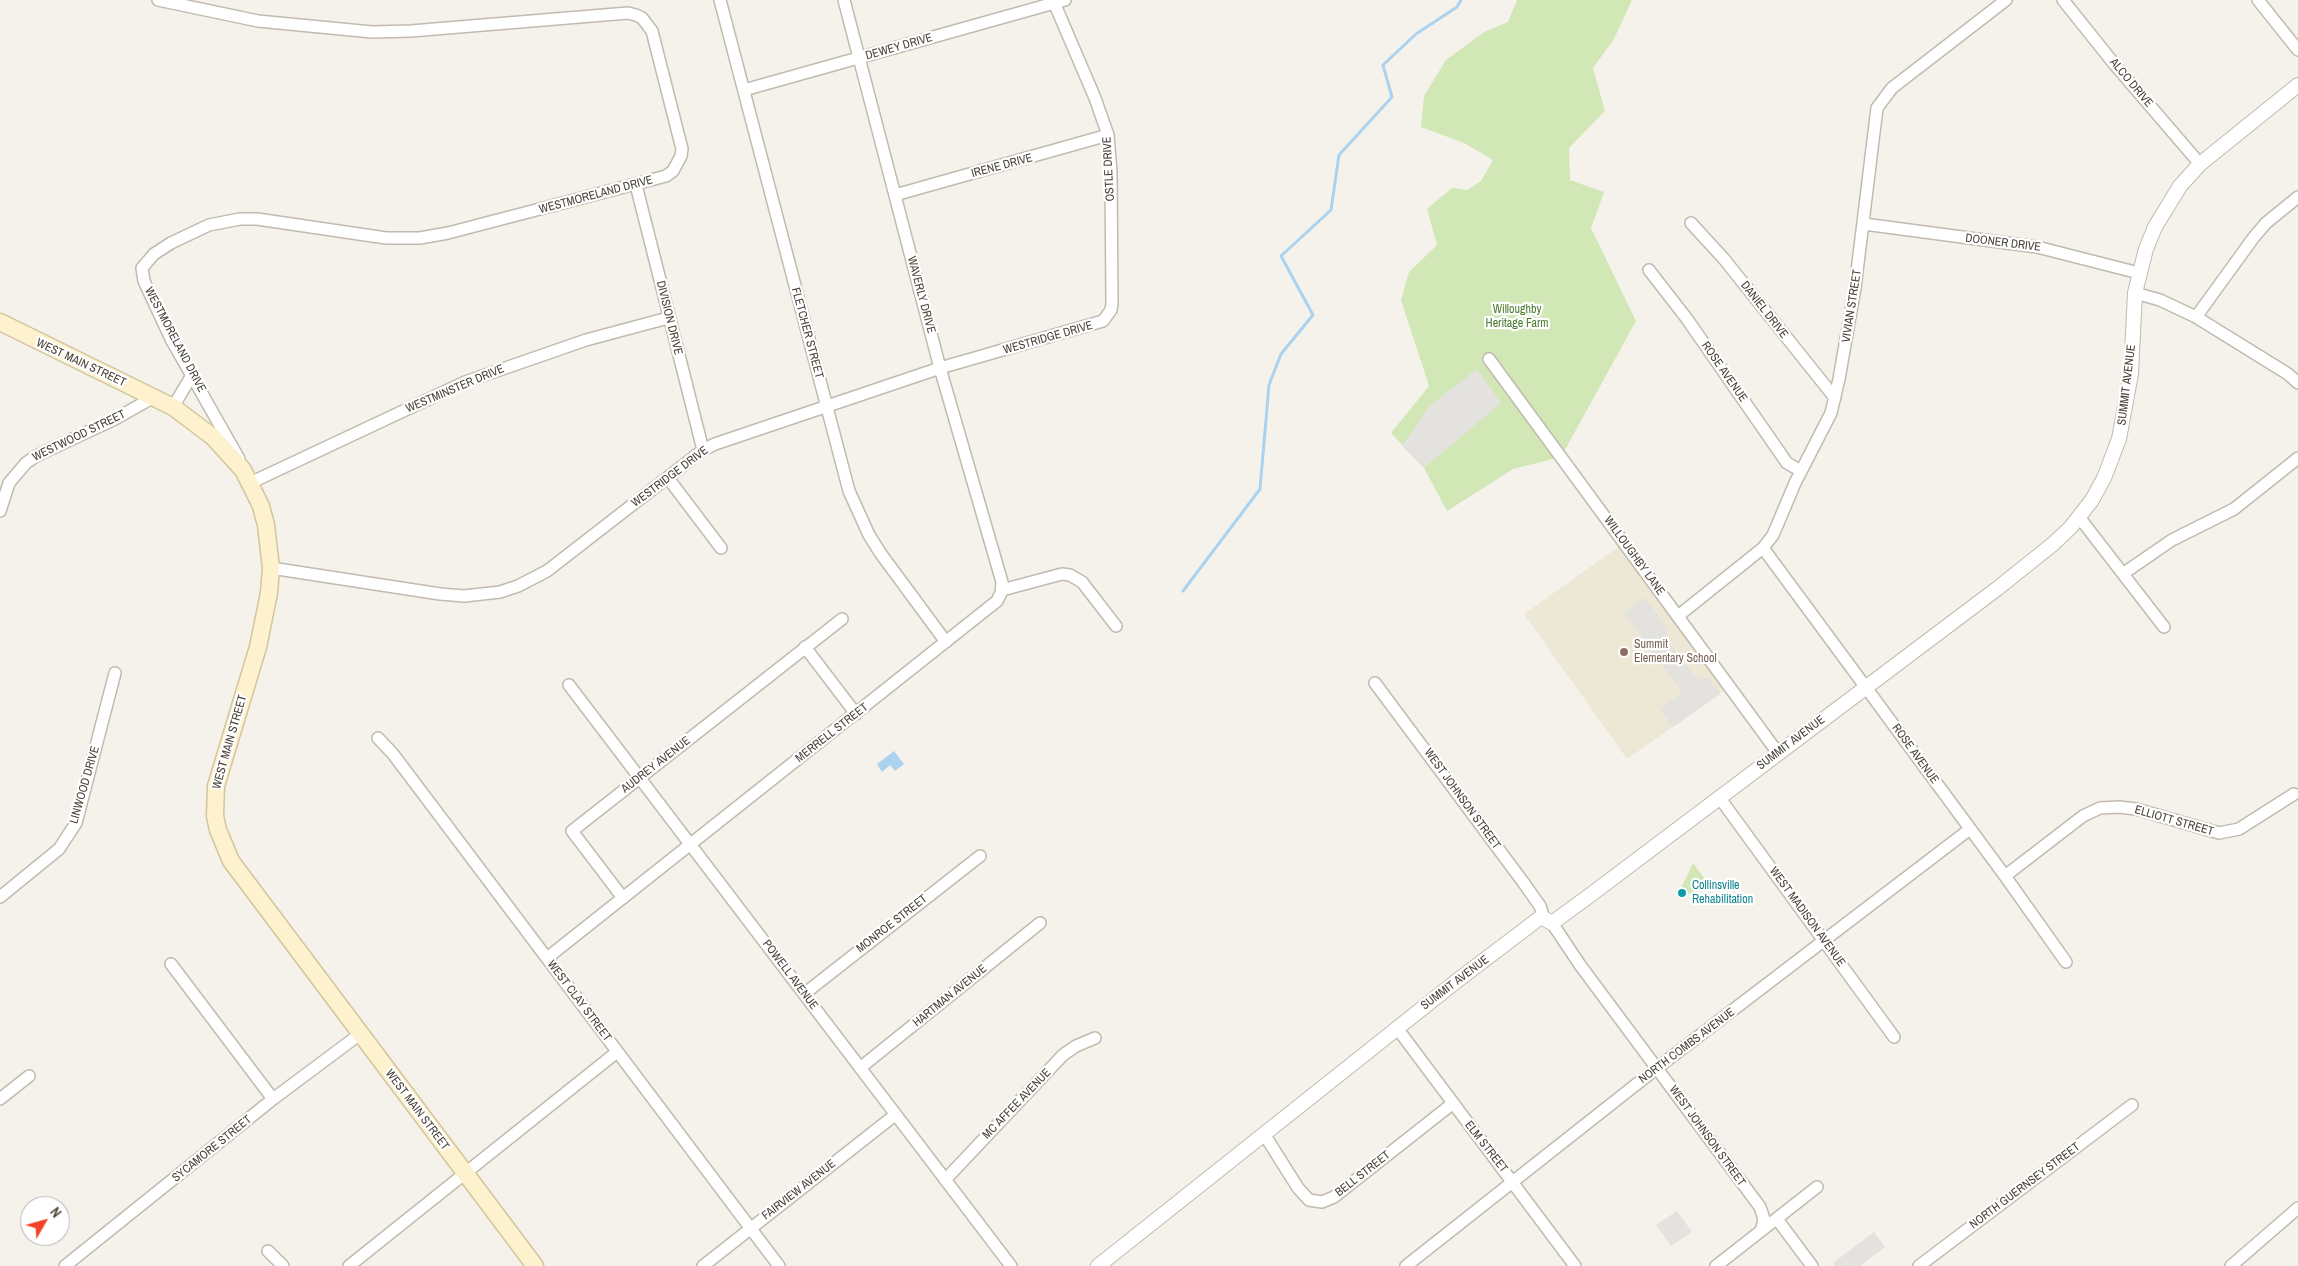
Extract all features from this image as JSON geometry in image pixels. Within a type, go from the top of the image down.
[{"type":"main road","name":"WEST MAIN STREET","points":[[0,322],[173,407],[213,437],[247,476],[266,525],[271,568],[265,622],[216,786],[215,816],[218,830],[231,862],[534,1266]]},
{"type":"street","name":"WESTMORELAND DRIVE","points":[[158,0],[258,21],[372,32],[412,31],[628,13],[636,15],[648,24],[652,31],[682,149],[681,156],[673,171],[666,176],[428,237],[386,238],[247,219],[225,221],[190,233],[154,254],[146,261],[142,274],[171,339],[222,426],[247,476]]},
{"type":"street","name":"FLETCHER STREET","points":[[720,0],[849,491],[869,535],[946,642]]},
{"type":"street","name":"WAVERLY DRIVE","points":[[844,0],[940,368],[1002,582],[1002,590]]},
{"type":"street","name":"VIVIAN STREET","points":[[1678,616],[1763,548],[1773,535],[1801,471],[1831,412],[1835,398],[1864,224],[1877,108],[1883,97],[1892,88],[2006,0]]},
{"type":"street","name":"ALCO DRIVE","points":[[2063,0],[2115,65],[2200,164]]},
{"type":"street","points":[[2258,0],[2298,50]]},
{"type":"street","name":"DEWEY DRIVE","points":[[744,90],[1057,1]]},
{"type":"street","name":"OSTLE DRIVE","points":[[1057,1],[1108,135],[1111,172],[1112,303],[1107,317]]},
{"type":"street","name":"SUMMIT AVENUE","points":[[1098,1266],[1397,1028],[1719,797],[1998,588],[2053,544],[2080,517],[2104,478],[2120,439],[2131,374],[2135,293],[2139,273],[2155,228],[2168,205],[2200,164],[2298,85]]},
{"type":"street","name":"IRENE DRIVE","points":[[895,195],[1108,135]]},
{"type":"street","name":"DIVISION DRIVE","points":[[636,185],[668,318],[703,450]]},
{"type":"street","points":[[2196,317],[2254,237],[2266,223],[2298,197]]},
{"type":"street","name":"DANIEL DRIVE","points":[[1691,223],[1724,259],[1835,398]]},
{"type":"street","name":"DOONER DRIVE","points":[[1864,224],[2037,247],[2139,273]]},
{"type":"street","name":"ROSE AVENUE","points":[[1649,270],[1693,327],[1787,463],[1801,471]]},
{"type":"street","points":[[2135,293],[2160,300],[2196,317],[2288,374],[2298,384]]},
{"type":"street","name":"WESTRIDGE DRIVE","points":[[271,568],[440,594],[464,596],[500,592],[518,586],[547,571],[703,450],[724,440],[940,368],[1103,321],[1107,317]]},
{"type":"street","name":"WESTMINSTER DRIVE","points":[[247,476],[465,382],[586,340],[668,318]]},
{"type":"street","name":"WILLOUGHBY LANE","points":[[1489,359],[1778,753]]},
{"type":"street","points":[[173,407],[192,375]]},
{"type":"street","name":"WESTWOOD STREET","points":[[0,512],[9,483],[26,463],[36,456],[115,419],[154,397]]},
{"type":"street","points":[[2124,573],[2172,540],[2234,509],[2298,458]]},
{"type":"street","points":[[668,478],[721,548]]},
{"type":"street","points":[[2080,517],[2164,627]]},
{"type":"street","name":"ROSE AVENUE","points":[[1763,548],[2005,876],[2066,962]]},
{"type":"street","points":[[1002,590],[1062,574],[1070,575],[1082,582],[1116,626]]},
{"type":"street","name":"MERRELL STREET","points":[[547,958],[997,601],[1002,590]]},
{"type":"street","name":"AUDREY AVENUE","points":[[623,898],[572,830],[842,619]]},
{"type":"street","points":[[805,647],[856,714]]},
{"type":"street","name":"LINWOOD DRIVE","points":[[0,897],[54,854],[69,837],[76,823],[115,673]]},
{"type":"street","name":"WEST JOHNSON STREET","points":[[1375,683],[1523,882],[1540,906],[1547,920],[1760,1207],[1764,1219],[1761,1231]]},
{"type":"street","name":"POWELL AVENUE","points":[[569,685],[1011,1266]]},
{"type":"street","name":"WEST CLAY STREET","points":[[378,738],[398,761],[779,1266]]},
{"type":"street","name":"ELLIOTT STREET","points":[[2005,876],[2083,816],[2100,808],[2119,806],[2136,809],[2219,833],[2239,829],[2294,794]]},
{"type":"street","name":"WEST MADISON AVENUE","points":[[1719,797],[1894,1037]]},
{"type":"street","name":"NORTH COMBS AVENUE","points":[[1406,1266],[1657,1068],[1970,829]]},
{"type":"street","name":"MONROE STREET","points":[[804,994],[980,856]]},
{"type":"street","name":"HARTMAN AVENUE","points":[[860,1068],[1040,923]]},
{"type":"street","points":[[171,964],[273,1099]]},
{"type":"street","name":"ELM STREET","points":[[1397,1028],[1575,1266]]},
{"type":"street","name":"SYCAMORE STREET","points":[[65,1266],[273,1099],[360,1034]]},
{"type":"street","name":"MC AFFEE AVENUE","points":[[945,1180],[1063,1056],[1076,1046],[1095,1038]]},
{"type":"street","points":[[349,1266],[464,1172],[617,1052]]},
{"type":"street","points":[[0,1099],[29,1076]]},
{"type":"street","name":"BELL STREET","points":[[1264,1134],[1298,1188],[1309,1200],[1322,1202],[1334,1197],[1452,1104]]},
{"type":"street","name":"NORTH GUERNSEY STREET","points":[[1919,1266],[2132,1105]]},
{"type":"street","name":"FAIRVIEW AVENUE","points":[[703,1266],[895,1115]]},
{"type":"street","points":[[1716,1266],[1817,1187]]},
{"type":"street","points":[[2231,1266],[2298,1208]]},
{"type":"street","points":[[1777,1219],[1812,1266]]},
{"type":"street","points":[[268,1251],[283,1266]]},
{"type":"shaded area","points":[[1477,369],[1501,403],[1424,468],[1402,446],[1430,405]]},
{"type":"shaded area","name":"Summit Elementary School","points":[[1621,545],[1724,691],[1627,759],[1524,614]]},
{"type":"shaded area","points":[[1644,597],[1668,629],[1665,637],[1693,674],[1702,679],[1707,677],[1720,694],[1673,727],[1660,709],[1682,692],[1624,613]]},
{"type":"shaded area","points":[[1677,1211],[1692,1232],[1671,1246],[1656,1225]]},
{"type":"shaded area","points":[[1874,1232],[1885,1247],[1860,1266],[1835,1266],[1833,1263]]},
{"type":"green space","name":"Willoughby Heritage Farm","points":[[1517,0],[1632,0],[1614,39],[1593,68],[1605,111],[1569,148],[1570,180],[1604,192],[1591,228],[1636,321],[1561,457],[1513,469],[1447,511],[1424,468],[1391,433],[1429,386],[1401,300],[1409,272],[1437,245],[1427,209],[1452,188],[1467,190],[1481,181],[1493,160],[1464,143],[1421,127],[1424,96],[1446,60],[1484,32],[1508,22]]},
{"type":"green space","points":[[1693,863],[1707,882],[1694,893],[1678,894]]},
{"type":"water","points":[[894,751],[904,764],[895,771],[890,765],[882,772],[877,764]]},
{"type":"waterway","points":[[1183,591],[1260,489],[1269,385],[1281,354],[1313,315],[1281,256],[1331,210],[1339,155],[1392,97],[1383,65],[1416,34],[1457,7],[1461,0]]},
{"type":"place","name":"Summit Elementary School","points":[[1624,652]]},
{"type":"place","name":"Collinsville Rehabilitation","points":[[1682,893]]}]
